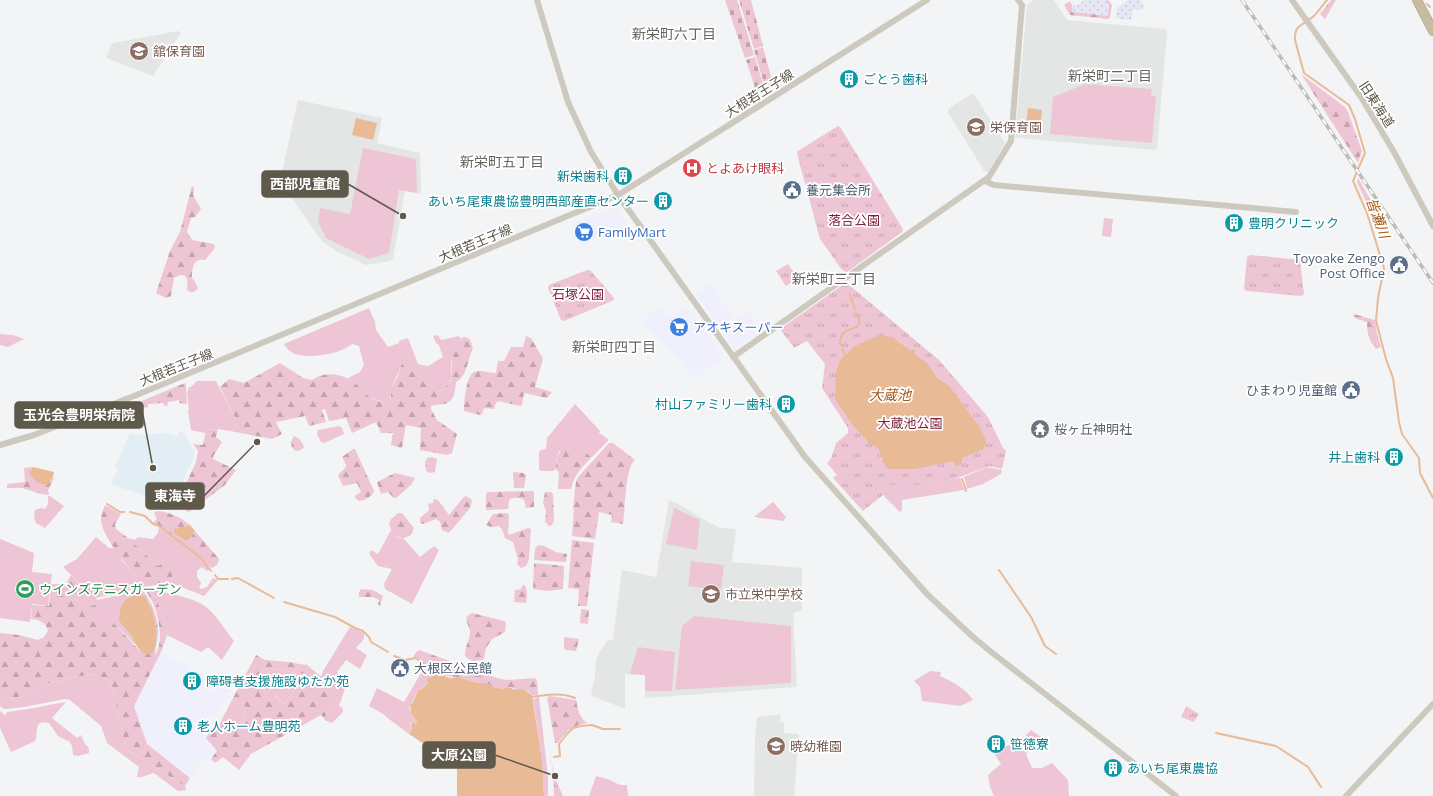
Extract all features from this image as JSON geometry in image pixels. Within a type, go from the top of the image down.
[{"type":"highway","points":[[1417,0],[1433,30]]},
{"type":"street","points":[[537,0],[568,102],[591,152],[618,195],[805,456],[928,594],[973,637],[1176,796]]},
{"type":"street","name":"大根若王子線","points":[[0,445],[34,435],[120,402],[618,195],[927,0]]},
{"type":"street","points":[[733,357],[989,177],[1011,141],[1022,5],[1018,0]]},
{"type":"street","name":"旧東海道","points":[[1292,0],[1361,97],[1394,152],[1433,226]]},
{"type":"street","points":[[985,181],[994,185],[1296,212]]},
{"type":"street","points":[[1346,796],[1433,704]]},
{"type":"shaded area","points":[[1034,0],[1054,0],[1067,20],[1165,29],[1167,32],[1157,149],[1015,137],[1027,5]]},
{"type":"shaded area","name":"舘保育園","points":[[178,31],[181,33],[153,76],[106,58],[113,43]]},
{"type":"shaded area","name":"栄保育園","points":[[973,93],[1005,143],[989,172],[984,171],[948,112],[948,109]]},
{"type":"shaded area","points":[[298,100],[382,118],[377,143],[420,153],[421,194],[405,191],[393,259],[390,261],[366,265],[336,251],[322,241],[280,181]]},
{"type":"shaded area","points":[[612,208],[617,209],[627,224],[582,243],[574,223]]},
{"type":"shaded area","points":[[710,284],[735,320],[749,311],[762,329],[761,332],[738,348],[734,347],[696,294]]},
{"type":"shaded area","points":[[686,304],[723,356],[696,377],[694,377],[642,321],[659,307],[667,317]]},
{"type":"shaded area","points":[[183,431],[195,452],[172,505],[111,484],[118,469],[115,467],[130,433],[137,435],[166,433],[177,436],[179,432]]},
{"type":"shaded area","name":"市立栄中学校","points":[[669,500],[720,528],[736,529],[732,562],[802,568],[802,610],[793,613],[797,687],[645,698],[645,675],[625,674],[625,709],[592,696],[591,694],[595,677],[596,660],[600,651],[608,640],[613,640],[622,570],[656,577]]},
{"type":"shaded area","points":[[161,652],[231,690],[218,714],[212,716],[208,723],[213,727],[206,738],[217,751],[207,763],[203,759],[190,778],[147,744],[134,706]]},
{"type":"shaded area","name":"暁幼稚園","points":[[781,714],[780,722],[784,722],[784,733],[799,734],[794,796],[754,796],[755,737],[757,717]]},
{"type":"green space","points":[[725,0],[737,0],[754,55],[745,58]]},
{"type":"green space","points":[[739,0],[751,0],[763,46],[754,49]]},
{"type":"green space","points":[[1106,0],[1108,0],[1112,5],[1110,17],[1108,19],[1070,15],[1064,5],[1070,1],[1072,5],[1072,12],[1109,6]]},
{"type":"green space","points":[[1331,0],[1336,0],[1325,19],[1320,14]]},
{"type":"green space","points":[[763,47],[772,80],[771,84],[765,87],[754,50]]},
{"type":"green space","points":[[755,57],[764,88],[759,92],[756,91],[746,60]]},
{"type":"green space","points":[[1301,74],[1345,107],[1362,151],[1358,163]]},
{"type":"green space","points":[[1085,84],[1152,89],[1151,96],[1156,96],[1152,143],[1050,134],[1053,97]]},
{"type":"green space","name":"落合公園","points":[[838,126],[903,229],[902,232],[847,272],[842,270],[820,239],[797,154],[798,151]]},
{"type":"green space","points":[[363,148],[416,159],[417,193],[399,190],[389,253],[369,259],[326,238],[318,222],[320,208],[350,214]]},
{"type":"green space","points":[[1358,178],[1379,214],[1371,213],[1357,182]]},
{"type":"green space","points":[[192,186],[194,188],[193,195],[201,209],[195,217],[191,218],[187,232],[192,240],[214,244],[215,248],[205,260],[198,261],[194,264],[192,278],[198,288],[197,290],[190,292],[187,290],[186,277],[182,275],[174,278],[171,296],[166,298],[156,293],[170,251],[180,232]]},
{"type":"green space","points":[[1104,218],[1113,219],[1111,237],[1102,236]]},
{"type":"green space","points":[[1250,255],[1300,261],[1304,294],[1301,296],[1246,291],[1244,288],[1247,257]]},
{"type":"green space","points":[[788,264],[798,278],[786,286],[776,271]]},
{"type":"green space","name":"石塚公園","points":[[590,270],[614,298],[614,300],[564,321],[561,320],[548,288],[549,285]]},
{"type":"green space","name":"大蔵池公園","points":[[844,284],[848,284],[939,360],[988,417],[1003,448],[1006,451],[1002,469],[989,466],[955,479],[922,485],[876,485],[883,495],[863,511],[833,478],[837,475],[827,463],[831,459],[836,443],[848,433],[848,428],[822,388],[825,364],[807,341],[794,348],[780,329]]},
{"type":"green space","points":[[369,308],[375,322],[376,330],[388,347],[408,338],[418,364],[428,366],[443,357],[439,345],[436,343],[433,336],[438,335],[441,340],[459,336],[461,339],[453,352],[451,380],[444,389],[438,392],[434,391],[430,389],[414,372],[408,369],[400,368],[391,389],[389,401],[375,400],[348,378],[360,372],[364,365],[359,346],[352,344],[347,348],[333,353],[308,356],[293,353],[288,350],[284,344]]},
{"type":"green space","points":[[1354,314],[1375,320],[1381,347],[1376,349],[1369,337],[1367,323],[1355,318],[1353,316]]},
{"type":"green space","points":[[0,334],[13,335],[24,339],[8,347],[0,345]]},
{"type":"green space","points":[[526,336],[531,338],[543,359],[535,387],[552,392],[547,398],[524,393],[522,405],[520,406],[498,401],[494,409],[484,408],[482,414],[480,415],[464,411],[466,390],[471,374],[476,371],[496,373],[498,361],[504,361],[511,347],[523,347]]},
{"type":"green space","points":[[463,337],[469,339],[473,349],[465,372],[456,382],[454,395],[448,403],[431,406],[437,420],[457,434],[452,453],[447,455],[420,450],[421,428],[406,425],[402,448],[391,445],[393,433],[381,433],[376,422],[352,433],[346,418],[329,421],[325,409],[322,410],[326,422],[309,426],[305,416],[276,422],[282,434],[272,439],[236,432],[236,419],[220,387],[229,379],[244,383],[280,363],[303,378],[312,380],[329,374],[347,378],[357,385],[370,398],[379,401],[389,401],[391,397],[391,389],[402,364],[416,373],[435,391],[438,391],[446,387],[451,381],[453,344],[458,342]]},
{"type":"green space","points":[[197,381],[216,381],[236,419],[236,432],[218,429],[207,430],[205,433],[191,430],[187,393],[189,387]]},
{"type":"green space","points":[[185,383],[187,404],[179,403],[179,400],[168,402],[167,406],[163,403],[148,404],[148,407],[132,410],[127,407]]},
{"type":"green space","points":[[575,404],[600,431],[599,433],[608,439],[608,441],[591,458],[589,454],[582,450],[559,451],[556,461],[556,469],[553,471],[541,471],[539,469],[539,452],[546,449],[547,438]]},
{"type":"green space","points":[[339,426],[342,428],[344,434],[324,443],[321,442],[317,434],[318,430]]},
{"type":"green space","points":[[218,429],[216,437],[222,442],[213,459],[236,470],[225,485],[189,512],[176,506],[196,462],[198,451],[193,444],[203,445],[206,430]]},
{"type":"green space","points":[[294,436],[299,439],[304,447],[301,450],[296,451],[292,446],[291,442]]},
{"type":"green space","points":[[609,443],[613,443],[635,460],[629,471],[627,480],[623,524],[611,522],[612,515],[599,512],[595,539],[572,536],[576,481]]},
{"type":"green space","points":[[563,448],[583,450],[591,458],[578,472],[571,489],[558,489],[559,473],[556,469],[556,463],[558,455]]},
{"type":"green space","points":[[355,449],[374,491],[370,496],[361,501],[355,498],[355,496],[361,492],[357,483],[343,486],[338,475],[346,467],[342,457]]},
{"type":"green space","points":[[432,457],[437,459],[435,472],[430,473],[426,471],[425,462],[427,458]]},
{"type":"green space","points":[[33,467],[31,469],[50,482],[53,476],[54,478],[48,490],[49,495],[21,488],[7,488],[8,484],[25,482],[24,468]]},
{"type":"green space","points":[[987,467],[1002,470],[1001,474],[983,484],[967,489],[964,477]]},
{"type":"green space","points":[[514,472],[523,473],[526,475],[524,488],[514,488]]},
{"type":"green space","points":[[395,473],[415,478],[411,485],[396,498],[388,492],[381,494],[377,482]]},
{"type":"green space","points":[[960,478],[964,490],[902,500],[902,510],[900,512],[883,495],[876,485],[848,484],[922,485]]},
{"type":"green space","points":[[533,491],[534,507],[526,508],[524,500],[520,498],[512,498],[509,500],[508,509],[486,509],[487,492]]},
{"type":"green space","points":[[545,492],[551,492],[553,494],[554,520],[552,525],[549,526],[545,522],[546,511],[543,503]]},
{"type":"green space","points":[[48,496],[64,506],[45,528],[36,523],[34,518],[35,510],[41,508],[45,509],[48,504]]},
{"type":"green space","points":[[466,496],[472,501],[470,508],[449,533],[442,530],[440,522],[436,519],[423,524],[420,523],[420,518],[429,510],[428,504],[433,503],[434,499],[438,500],[449,515]]},
{"type":"green space","points":[[773,502],[786,517],[783,521],[754,517]]},
{"type":"green space","points":[[105,505],[121,514],[115,524],[116,529],[158,566],[163,563],[173,574],[171,583],[142,587],[137,576],[124,562],[106,536],[101,518]]},
{"type":"green space","points":[[674,508],[700,520],[697,550],[666,544]]},
{"type":"green space","points":[[157,511],[175,515],[190,525],[185,526],[175,534],[186,541],[189,540],[195,531],[219,559],[217,565],[212,568],[208,566],[200,556],[159,525],[153,523],[157,519],[154,513]]},
{"type":"green space","points":[[398,513],[402,513],[414,528],[406,538],[400,538],[393,535],[389,524],[391,519]]},
{"type":"green space","points":[[507,513],[509,515],[509,535],[528,528],[531,529],[529,559],[526,566],[521,568],[517,564],[518,559],[513,542],[505,538],[502,529],[499,526],[491,527],[486,525],[493,514]]},
{"type":"green space","points":[[159,527],[199,557],[209,570],[207,571],[202,567],[197,571],[197,577],[201,583],[199,588],[201,589],[207,587],[213,578],[218,580],[204,596],[171,583],[173,574],[162,564],[158,566],[128,538],[135,540],[138,537],[153,539],[158,533]]},
{"type":"green space","points":[[391,530],[393,534],[399,538],[403,538],[420,557],[434,546],[439,550],[412,604],[385,589],[384,584],[392,569],[378,566],[369,554],[371,550],[378,554]]},
{"type":"green space","points":[[96,537],[109,548],[115,548],[123,562],[139,578],[142,587],[96,598],[97,600],[143,590],[146,597],[139,594],[122,624],[134,640],[135,644],[110,619],[97,619],[74,598],[81,591],[81,585],[63,567],[77,559]]},
{"type":"green space","name":"ウインズテニスガーデン","points":[[0,539],[34,553],[32,572],[52,574],[48,606],[32,604],[30,622],[0,618]]},
{"type":"green space","points":[[572,540],[594,543],[587,606],[578,606],[579,589],[568,588]]},
{"type":"green space","points":[[538,545],[544,546],[556,552],[567,554],[566,562],[534,560],[535,549]]},
{"type":"green space","points":[[691,561],[724,565],[721,590],[688,586]]},
{"type":"green space","points":[[534,563],[564,566],[563,589],[547,591],[533,589]]},
{"type":"green space","points":[[71,575],[81,585],[81,591],[74,598],[85,608],[98,604],[97,619],[110,619],[140,651],[150,604],[143,590],[156,615],[158,636],[155,655],[158,650],[160,629],[155,609],[146,589],[156,597],[166,627],[167,635],[162,650],[134,706],[147,744],[190,778],[185,786],[126,749],[111,681],[91,674],[49,683],[20,697],[0,700],[0,633],[19,635],[38,640],[44,637],[48,631],[46,625],[37,620],[31,619],[32,605],[49,606],[51,584],[66,584]]},
{"type":"green space","points":[[523,584],[527,590],[526,603],[514,602],[515,590],[521,589]]},
{"type":"green space","points":[[146,589],[188,598],[206,607],[234,641],[222,660],[208,647],[201,652],[167,635],[166,627],[156,597]]},
{"type":"green space","points":[[361,589],[373,590],[383,596],[380,606],[378,604],[379,600],[373,597],[359,597],[359,592]]},
{"type":"green space","points":[[581,609],[589,610],[588,624],[580,623]]},
{"type":"green space","points":[[472,613],[504,621],[506,623],[505,632],[492,639],[486,648],[484,659],[479,661],[471,660],[465,656],[470,637],[467,616]]},
{"type":"green space","points":[[694,616],[791,626],[791,683],[675,690],[682,626]]},
{"type":"green space","points":[[350,627],[364,633],[364,639],[356,648],[367,655],[360,669],[346,660],[337,672],[347,682],[339,705],[343,709],[343,712],[332,723],[324,720],[324,718],[337,698],[321,677],[323,671]]},
{"type":"green space","points":[[564,637],[579,639],[576,651],[566,650],[564,648]]},
{"type":"green space","points":[[638,647],[675,652],[672,691],[645,691],[645,675],[630,674]]},
{"type":"green space","points":[[419,650],[497,678],[507,680],[535,678],[537,681],[538,695],[532,695],[528,691],[516,690],[507,687],[502,689],[493,687],[486,683],[478,683],[458,677],[437,674],[431,666],[414,656]]},
{"type":"green space","points":[[256,655],[265,660],[306,664],[336,689],[337,698],[324,718],[321,715],[251,754],[239,770],[223,757],[215,763],[211,759],[217,751],[206,738],[213,727],[219,726],[223,717],[241,722],[247,707],[232,700]],"holes":[[[264,668],[305,674],[315,682],[296,688],[284,704],[275,696],[275,691],[261,682]]]},
{"type":"green space","points":[[423,664],[429,667],[433,675],[427,680],[426,685],[416,694],[409,707],[411,714],[417,721],[415,724],[411,722],[410,724],[412,727],[409,734],[385,715],[369,706],[377,688],[404,702],[421,673],[419,671]]},
{"type":"green space","points":[[264,668],[305,674],[315,682],[296,688],[284,704],[261,682]]},
{"type":"green space","points":[[930,671],[941,672],[940,676],[954,683],[973,700],[960,706],[922,701],[920,687],[914,681]]},
{"type":"green space","points":[[91,674],[111,681],[126,749],[185,786],[186,790],[178,791],[154,773],[137,777],[139,767],[107,743],[101,726],[70,700],[65,699],[6,709],[0,706],[0,700],[20,697],[49,683]]},
{"type":"green space","points":[[550,696],[576,700],[581,716],[588,723],[578,725],[570,729],[558,743],[555,743],[547,697]]},
{"type":"green space","points":[[539,697],[548,776],[548,796],[544,796],[542,760],[533,699]]},
{"type":"green space","points":[[232,700],[247,707],[241,722],[223,717]]},
{"type":"green space","points":[[66,702],[52,718],[77,738],[81,735],[85,744],[89,748],[89,753],[78,756],[73,755],[70,742],[58,736],[49,723],[44,722],[38,725],[35,741],[11,752],[0,728],[0,711],[5,715],[7,712]]},
{"type":"green space","points":[[1186,706],[1199,714],[1194,722],[1181,717]]},
{"type":"green space","points":[[1031,730],[1041,737],[1026,754],[1032,768],[1042,768],[1052,763],[1068,780],[1069,796],[994,796],[990,787],[988,775],[1001,764],[994,753],[1018,740],[1020,741]]},
{"type":"green space","points":[[549,753],[557,783],[563,796],[554,796],[553,770]]},
{"type":"green space","points":[[596,776],[620,785],[627,785],[628,796],[589,796]]},
{"type":"sand","points":[[1084,0],[1106,0],[1109,6],[1108,15],[1072,12],[1072,5],[1074,4],[1076,6]]},
{"type":"sand","points":[[1128,0],[1140,0],[1146,9],[1133,10],[1131,20],[1116,18],[1117,8]]},
{"type":"water","points":[[1028,108],[1042,110],[1040,134],[1025,132]]},
{"type":"water","points":[[356,118],[377,123],[373,140],[352,135]]},
{"type":"water","name":"大蔵池","points":[[880,336],[892,337],[911,351],[913,349],[916,351],[914,354],[927,363],[937,378],[950,387],[979,426],[986,441],[984,449],[962,458],[962,464],[956,466],[953,461],[915,469],[888,469],[882,461],[883,459],[879,450],[875,446],[871,445],[854,427],[835,399],[836,372],[840,360],[855,346]]},
{"type":"water","points":[[33,467],[54,472],[48,485],[37,482],[32,477],[29,472]]},
{"type":"water","points":[[190,525],[195,531],[189,540],[186,541],[175,534],[174,529]]},
{"type":"water","points":[[140,594],[146,597],[149,603],[154,617],[156,633],[155,647],[152,653],[146,655],[138,648],[132,637],[119,620],[124,602],[129,598]]},
{"type":"water","points":[[436,674],[441,674],[450,678],[458,677],[478,683],[486,683],[493,687],[502,689],[507,687],[516,690],[523,689],[532,695],[542,760],[544,796],[457,796],[457,766],[409,734],[412,728],[411,722],[415,724],[417,721],[411,714],[410,705],[414,701],[418,691],[427,684],[428,682],[426,680]]},
{"type":"waterway","name":"皆瀬川","points":[[1327,0],[1315,15],[1298,27],[1295,34],[1295,40],[1304,73],[1349,105],[1355,119],[1365,153],[1353,181],[1367,213],[1384,268],[1378,298],[1376,321],[1386,359],[1393,378],[1402,434],[1419,458],[1420,473],[1433,498]]},
{"type":"waterway","points":[[1427,4],[1430,7]]},
{"type":"waterway","points":[[850,295],[855,309]]},
{"type":"waterway","points":[[840,345],[841,337],[844,333],[859,324],[856,312]]},
{"type":"waterway","points":[[842,349],[846,357]]},
{"type":"waterway","points":[[962,479],[966,491]]},
{"type":"waterway","points":[[107,504],[120,512],[124,512]]},
{"type":"waterway","points":[[130,512],[145,516],[153,524],[159,526],[200,557],[211,571]]},
{"type":"waterway","points":[[999,570],[1031,617],[1045,646],[1056,654]]},
{"type":"waterway","points":[[215,575],[218,579],[228,579]]},
{"type":"waterway","points":[[232,579],[238,578],[274,598]]},
{"type":"waterway","points":[[284,602],[335,617],[363,631],[369,637],[371,642],[388,652]]},
{"type":"waterway","points":[[394,656],[405,660],[415,658],[430,667],[437,676]]},
{"type":"waterway","points":[[531,697],[564,695],[575,698]]},
{"type":"waterway","points":[[554,757],[560,756],[559,744],[573,728],[592,725],[603,729],[620,729]]},
{"type":"waterway","points":[[1216,733],[1276,746],[1308,767],[1321,787]]},
{"type":"railway","points":[[1242,0],[1433,283]]},
{"type":"place","name":"舘保育園","points":[[139,51]]},
{"type":"place","name":"ごとう歯科","points":[[849,79]]},
{"type":"place","name":"栄保育園","points":[[976,127]]},
{"type":"place","name":"とよあけ眼科","points":[[692,168]]},
{"type":"place","name":"新栄歯科","points":[[623,176]]},
{"type":"place","name":"養元集会所","points":[[792,190]]},
{"type":"place","name":"あいち尾東農協豊明西部産直センター","points":[[663,201]]},
{"type":"place","name":"西部児童館","points":[[403,216]]},
{"type":"place","name":"豊明クリニック","points":[[1234,223]]},
{"type":"place","name":"FamilyMart","points":[[584,232]]},
{"type":"place","name":"Toyoake Zengo Post Office","points":[[1399,265]]},
{"type":"place","name":"アオキスーパー","points":[[679,327]]},
{"type":"place","name":"ひまわり児童館","points":[[1351,390]]},
{"type":"place","name":"村山ファミリー歯科","points":[[786,404]]},
{"type":"place","name":"桜ヶ丘神明社","points":[[1040,429]]},
{"type":"place","name":"東海寺","points":[[257,442]]},
{"type":"place","name":"井上歯科","points":[[1394,457]]},
{"type":"place","name":"玉光会豊明栄病院","points":[[153,468]]},
{"type":"place","name":"ウインズテニスガーデン","points":[[25,589]]},
{"type":"place","name":"市立栄中学校","points":[[711,594]]},
{"type":"place","name":"大根区公民館","points":[[400,668]]},
{"type":"place","name":"障碍者支援施設ゆたか苑","points":[[192,681]]},
{"type":"place","name":"老人ホーム豊明苑","points":[[183,726]]},
{"type":"place","name":"笹徳寮","points":[[996,744]]},
{"type":"place","name":"暁幼稚園","points":[[776,746]]},
{"type":"place","name":"あいち尾東農協","points":[[1113,768]]},
{"type":"place","name":"大原公園","points":[[555,776]]},
{"type":"district","name":"新栄町六丁目","points":[[674,34]]},
{"type":"district","name":"新栄町二丁目","points":[[1110,76]]},
{"type":"district","name":"新栄町五丁目","points":[[502,162]]},
{"type":"district","name":"新栄町三丁目","points":[[834,279]]},
{"type":"district","name":"新栄町四丁目","points":[[614,347]]}]
